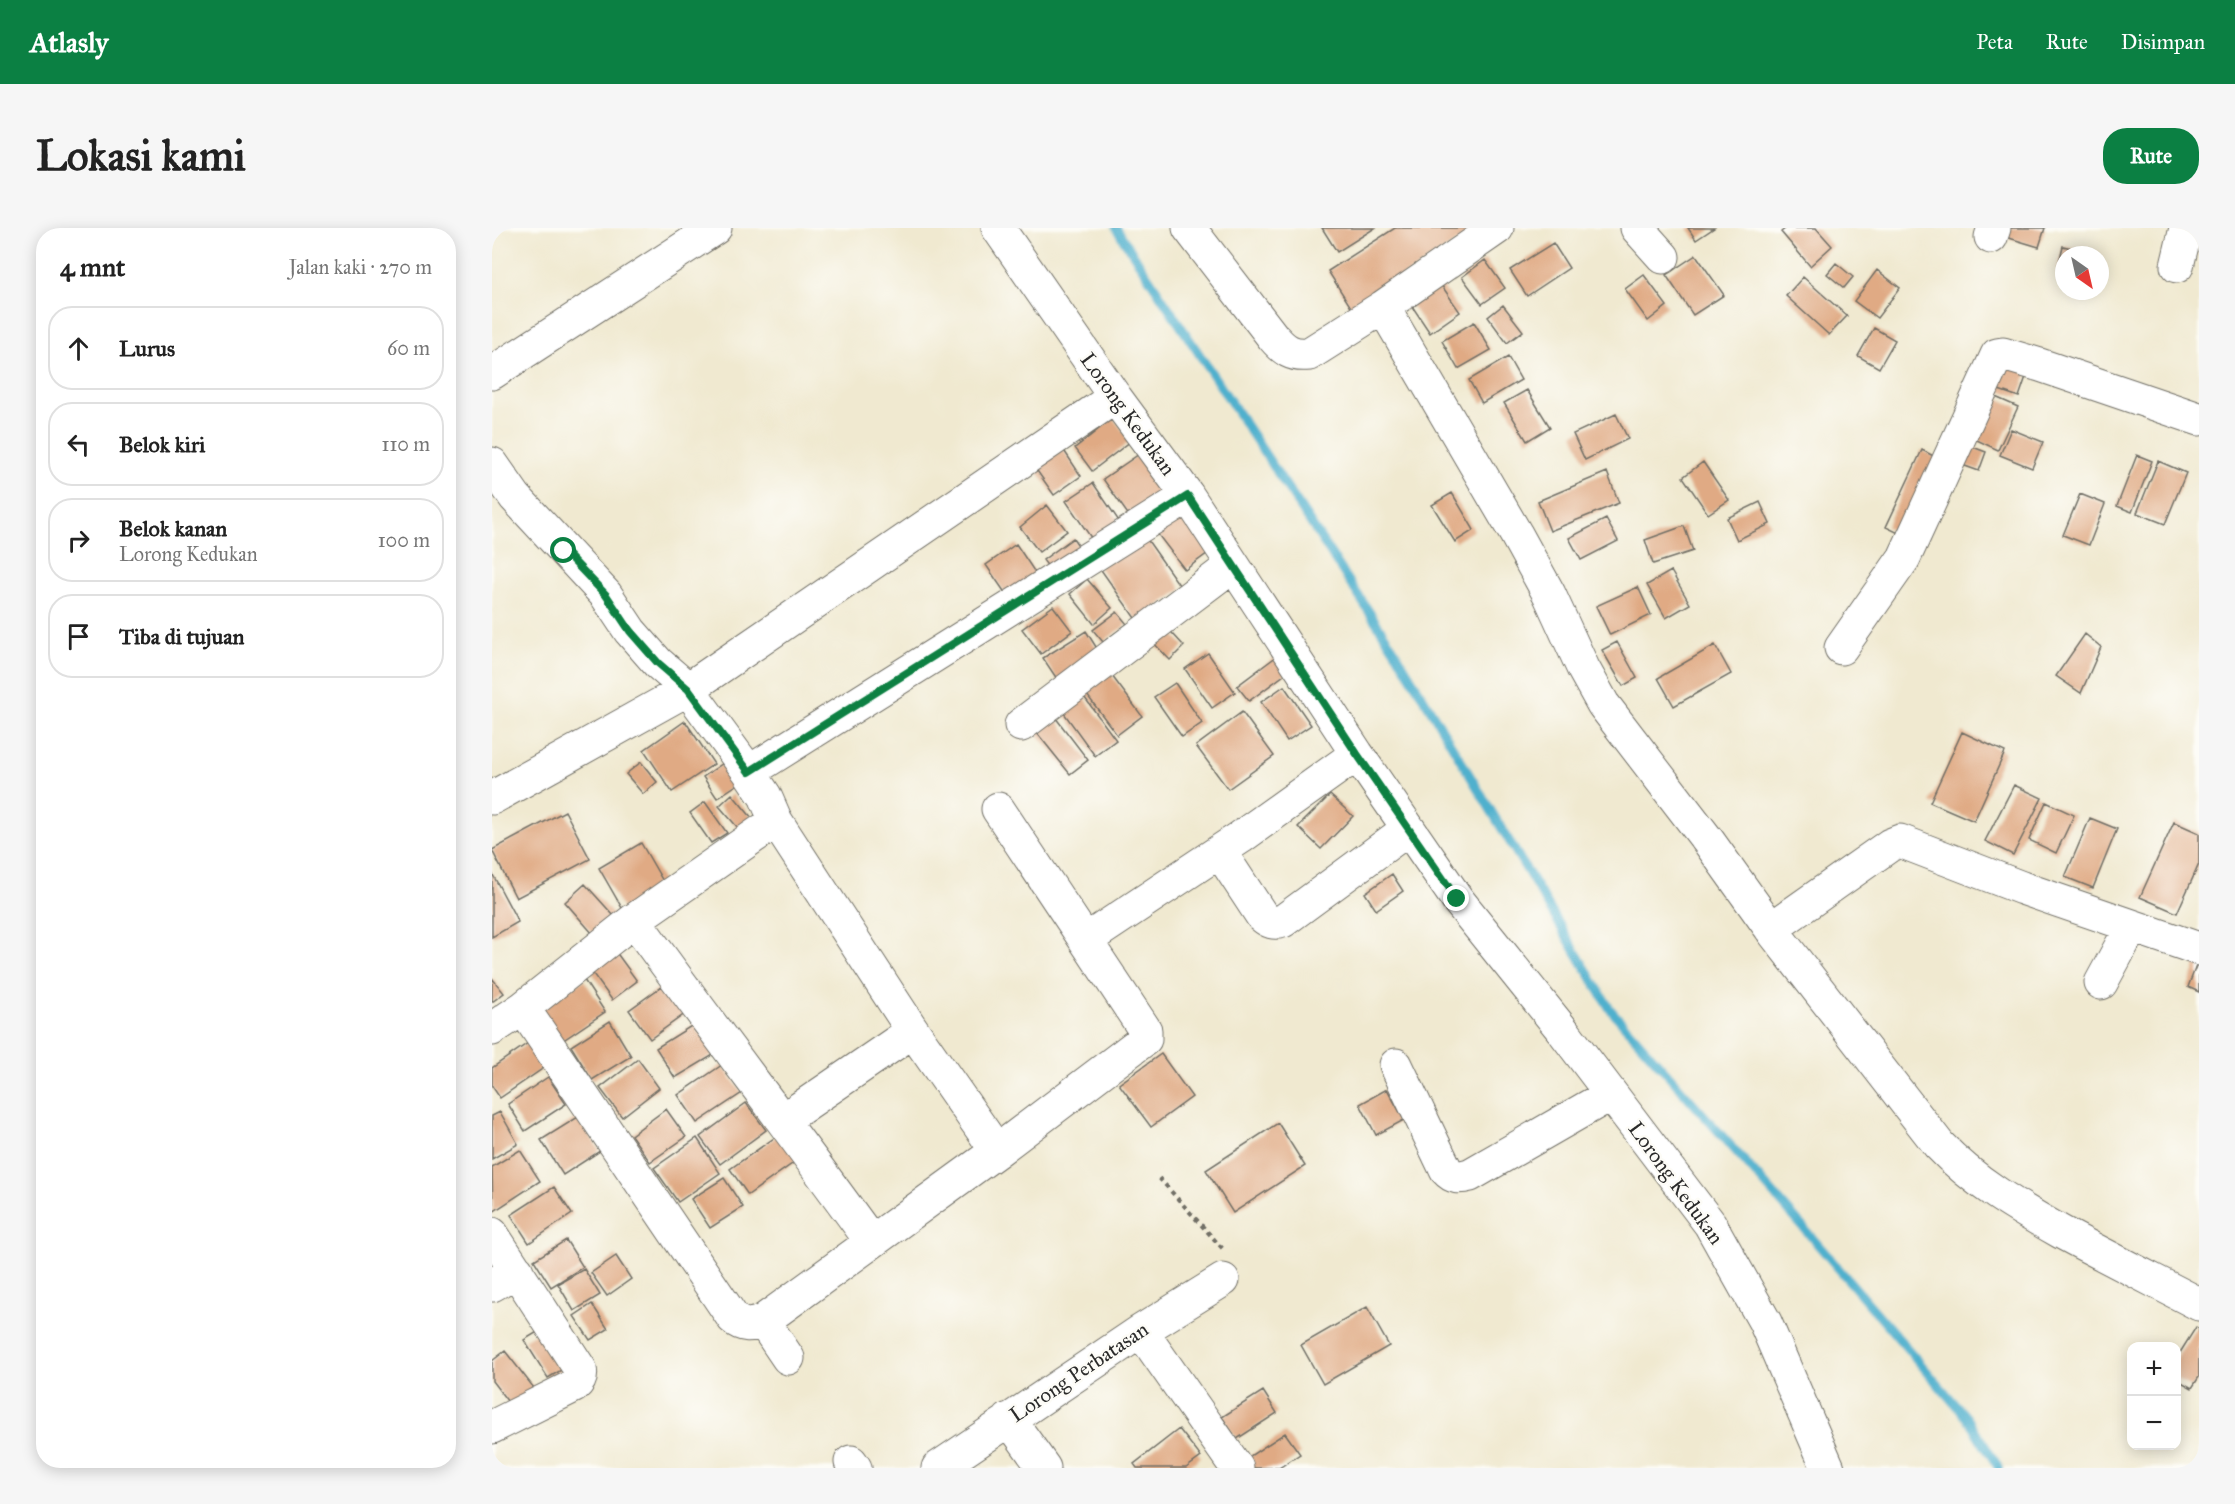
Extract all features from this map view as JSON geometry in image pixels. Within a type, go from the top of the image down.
[{"type":"street","points":[[492,373],[715,228]]},
{"type":"street","name":"Lorong Kedukan","points":[[998,228],[1115,398],[1188,496],[1357,754],[1457,899],[1564,1032],[1710,1224],[1765,1322],[1828,1468]]},
{"type":"street","points":[[1189,228],[1273,337],[1289,353],[1297,356],[1309,354],[1497,228]]},
{"type":"street","points":[[1637,228],[1663,257]]},
{"type":"street","points":[[2177,266],[2186,228]]},
{"type":"street","points":[[1383,306],[1516,534],[1549,594],[1583,668],[1604,704],[1697,825],[1771,929],[1939,1145],[1962,1169],[2017,1207],[2110,1259],[2199,1304]]},
{"type":"street","points":[[1841,648],[1904,558],[1997,355],[2003,354],[2040,364],[2199,419]]},
{"type":"street","points":[[492,798],[688,689],[1115,398]]},
{"type":"street","points":[[492,464],[516,497],[606,595],[630,631],[651,655],[688,689],[749,772],[765,796],[776,821],[913,1031],[997,1151]]},
{"type":"street","points":[[749,772],[1188,496]]},
{"type":"street","points":[[1021,725],[1233,565]]},
{"type":"street","points":[[1086,940],[1220,852],[1357,754]]},
{"type":"street","points":[[523,1008],[733,1318],[745,1325],[763,1321],[997,1151],[1145,1039],[1145,1030],[998,809]]},
{"type":"street","points":[[492,1029],[523,1008],[634,920],[776,821]]},
{"type":"street","points":[[1220,852],[1262,916],[1269,922],[1277,923],[1283,921],[1408,829]]},
{"type":"street","points":[[1771,929],[1897,841],[2022,888],[2199,949]]},
{"type":"street","points":[[634,920],[871,1241]]},
{"type":"street","points":[[2101,983],[2132,926]]},
{"type":"street","points":[[783,1120],[913,1031]]},
{"type":"street","points":[[1396,1065],[1446,1170],[1460,1178],[1470,1175],[1611,1094]]},
{"type":"street","points":[[492,1234],[505,1278],[580,1369],[581,1374],[579,1382],[574,1386],[492,1427]]},
{"type":"street","name":"Lorong Perbatasan","points":[[938,1468],[1141,1330],[1223,1280]]},
{"type":"street","points":[[763,1321],[788,1358]]},
{"type":"street","points":[[1141,1330],[1237,1468]]},
{"type":"street","points":[[1009,1419],[1044,1468]]},
{"type":"path","points":[[1159,1178],[1225,1251],[1230,1266],[1223,1280]]},
{"type":"building","points":[[1322,228],[1375,228],[1337,252]]},
{"type":"building","points":[[1395,228],[1468,228],[1471,233],[1352,309],[1328,271]]},
{"type":"building","points":[[1688,228],[1714,228],[1696,240]]},
{"type":"building","points":[[1786,228],[1816,228],[1832,246],[1810,266],[1781,232]]},
{"type":"building","points":[[2001,228],[2045,228],[2039,247],[1999,235]]},
{"type":"building","points":[[1553,243],[1569,268],[1527,296],[1510,270]]},
{"type":"building","points":[[1696,255],[1724,295],[1693,315],[1666,275]]},
{"type":"building","points":[[1485,260],[1505,288],[1482,304],[1462,277]]},
{"type":"building","points":[[1836,263],[1853,277],[1844,288],[1827,274]]},
{"type":"building","points":[[1877,270],[1900,288],[1877,318],[1854,301]]},
{"type":"building","points":[[1644,275],[1667,306],[1648,321],[1625,289]]},
{"type":"building","points":[[1435,276],[1460,312],[1430,333],[1406,297]]},
{"type":"building","points":[[1803,277],[1847,316],[1829,335],[1786,296]]},
{"type":"building","points":[[1503,305],[1523,331],[1507,343],[1488,317]]},
{"type":"building","points":[[1474,322],[1491,350],[1458,369],[1442,341]]},
{"type":"building","points":[[1874,328],[1895,340],[1879,368],[1858,356]]},
{"type":"building","points":[[1508,357],[1521,380],[1482,403],[1469,380]]},
{"type":"building","points":[[2000,358],[2029,368],[2019,397],[1990,387]]},
{"type":"building","points":[[1527,390],[1550,427],[1527,441],[1504,403]]},
{"type":"building","points":[[1984,392],[2018,407],[1998,450],[1964,434]]},
{"type":"building","points":[[1616,414],[1628,439],[1585,460],[1573,434]]},
{"type":"building","points":[[1113,418],[1131,441],[1092,471],[1075,448]]},
{"type":"building","points":[[2011,429],[2043,442],[2032,468],[2000,455]]},
{"type":"building","points":[[1959,442],[1986,452],[1979,471],[1951,461]]},
{"type":"building","points":[[1063,449],[1081,476],[1054,495],[1035,468]]},
{"type":"building","points":[[1145,450],[1173,491],[1132,520],[1103,479]]},
{"type":"building","points":[[1922,450],[1945,462],[1909,538],[1886,527]]},
{"type":"building","points":[[2137,455],[2152,461],[2132,512],[2117,506]]},
{"type":"building","points":[[2158,461],[2186,473],[2165,524],[2137,513]]},
{"type":"building","points":[[1703,462],[1729,500],[1708,514],[1683,477]]},
{"type":"building","points":[[1607,472],[1619,503],[1550,531],[1538,501]]},
{"type":"building","points":[[1093,483],[1123,527],[1096,545],[1066,501]]},
{"type":"building","points":[[1452,493],[1474,530],[1455,542],[1432,505]]},
{"type":"building","points":[[2080,494],[2105,504],[2089,545],[2063,535]]},
{"type":"building","points":[[1760,502],[1770,524],[1737,540],[1727,518]]},
{"type":"building","points":[[1047,505],[1067,531],[1039,552],[1020,527]]},
{"type":"building","points":[[1183,512],[1212,550],[1185,570],[1156,532]]},
{"type":"building","points":[[1606,519],[1618,541],[1581,560],[1569,538]]},
{"type":"building","points":[[1684,526],[1693,551],[1653,564],[1645,540]]},
{"type":"building","points":[[1144,535],[1182,589],[1137,621],[1099,567]]},
{"type":"building","points":[[1073,538],[1084,554],[1054,575],[1043,560]]},
{"type":"building","points":[[1016,544],[1040,580],[1010,600],[986,565]]},
{"type":"building","points":[[1671,571],[1690,604],[1666,618],[1647,585]]},
{"type":"building","points":[[1087,579],[1112,608],[1094,624],[1070,594]]},
{"type":"building","points":[[1638,587],[1651,615],[1610,635],[1596,606]]},
{"type":"building","points":[[1053,606],[1072,631],[1041,654],[1022,629]]},
{"type":"building","points":[[1117,612],[1127,624],[1103,642],[1093,630]]},
{"type":"building","points":[[1162,622],[1184,646],[1170,660],[1147,636]]},
{"type":"building","points":[[1086,631],[1103,658],[1061,685],[1043,658]]},
{"type":"building","points":[[2085,634],[2101,647],[2081,693],[2056,676]]},
{"type":"building","points":[[1617,642],[1637,678],[1623,686],[1602,650]]},
{"type":"building","points":[[1715,645],[1731,674],[1674,706],[1658,678]]},
{"type":"building","points":[[1208,653],[1235,692],[1212,708],[1185,669]]},
{"type":"building","points":[[1277,656],[1288,672],[1249,701],[1237,686]]},
{"type":"building","points":[[1109,672],[1142,716],[1117,735],[1084,691]]},
{"type":"building","points":[[1175,683],[1202,723],[1182,737],[1154,697]]},
{"type":"building","points":[[1284,686],[1311,725],[1287,741],[1261,702]]},
{"type":"building","points":[[1082,694],[1116,740],[1095,756],[1061,709]]},
{"type":"building","points":[[1242,712],[1274,756],[1228,789],[1196,746]]},
{"type":"building","points":[[1052,713],[1088,760],[1070,774],[1033,728]]},
{"type":"building","points":[[685,721],[714,764],[672,792],[644,750]]},
{"type":"building","points":[[1962,732],[2005,752],[1974,821],[1930,802]]},
{"type":"building","points":[[732,757],[747,778],[717,798],[703,777]]},
{"type":"building","points":[[641,762],[657,782],[643,794],[626,774]]},
{"type":"building","points":[[2014,785],[2042,798],[2013,855],[1985,841]]},
{"type":"building","points":[[732,794],[752,818],[739,829],[719,806]]},
{"type":"building","points":[[1330,795],[1353,816],[1321,849],[1298,827]]},
{"type":"building","points":[[705,802],[727,833],[711,843],[690,813]]},
{"type":"building","points":[[2046,802],[2074,815],[2056,853],[2029,840]]},
{"type":"building","points":[[565,811],[590,859],[516,898],[492,850]]},
{"type":"building","points":[[2090,818],[2117,829],[2093,888],[2065,877]]},
{"type":"building","points":[[2174,822],[2199,833],[2199,864],[2177,913],[2140,897]]},
{"type":"building","points":[[641,843],[668,890],[626,915],[599,868]]},
{"type":"building","points":[[492,873],[518,922],[492,937]]},
{"type":"building","points":[[1392,874],[1403,891],[1376,910],[1365,893]]},
{"type":"building","points":[[585,884],[614,916],[593,934],[565,902]]},
{"type":"building","points":[[613,948],[637,981],[612,1000],[588,967]]},
{"type":"building","points":[[2199,958],[2199,992],[2188,987]]},
{"type":"building","points":[[492,978],[504,993],[492,1002]]},
{"type":"building","points":[[672,979],[693,1008],[650,1039],[629,1010]]},
{"type":"building","points":[[584,980],[605,1012],[559,1043],[537,1010]]},
{"type":"building","points":[[610,1021],[631,1056],[592,1080],[571,1046]]},
{"type":"building","points":[[696,1023],[715,1054],[675,1078],[656,1048]]},
{"type":"building","points":[[528,1043],[545,1067],[500,1098],[492,1086],[492,1068]]},
{"type":"building","points":[[1161,1054],[1192,1097],[1151,1127],[1119,1084]]},
{"type":"building","points":[[638,1059],[659,1088],[622,1117],[600,1088]]},
{"type":"building","points":[[722,1065],[742,1093],[697,1123],[678,1095]]},
{"type":"building","points":[[548,1077],[566,1104],[525,1131],[508,1104]]},
{"type":"building","points":[[1387,1089],[1404,1120],[1376,1135],[1360,1104]]},
{"type":"building","points":[[746,1103],[766,1130],[720,1164],[700,1137]]},
{"type":"building","points":[[666,1109],[686,1137],[650,1162],[631,1135]]},
{"type":"building","points":[[500,1112],[518,1144],[492,1159],[492,1116]]},
{"type":"building","points":[[578,1117],[600,1151],[563,1175],[541,1140]]},
{"type":"building","points":[[1278,1123],[1305,1166],[1233,1213],[1206,1170]]},
{"type":"building","points":[[787,1129],[806,1154],[748,1195],[730,1169]]},
{"type":"building","points":[[697,1138],[720,1173],[678,1202],[654,1168]]},
{"type":"building","points":[[520,1150],[540,1181],[493,1212],[492,1167]]},
{"type":"building","points":[[724,1178],[743,1207],[710,1228],[691,1199]]},
{"type":"building","points":[[554,1187],[572,1214],[529,1243],[511,1215]]},
{"type":"building","points":[[566,1240],[583,1267],[551,1287],[534,1260]]},
{"type":"building","points":[[616,1256],[631,1279],[607,1296],[591,1273]]},
{"type":"building","points":[[584,1269],[600,1295],[574,1311],[558,1284]]},
{"type":"building","points":[[592,1304],[608,1329],[590,1340],[574,1316]]},
{"type":"building","points":[[1367,1307],[1389,1346],[1323,1384],[1301,1345]]},
{"type":"building","points":[[2196,1327],[2199,1329],[2199,1377],[2192,1388],[2181,1382],[2181,1351]]},
{"type":"building","points":[[544,1328],[568,1366],[548,1378],[524,1340]]},
{"type":"building","points":[[505,1351],[534,1388],[511,1406],[492,1381],[492,1361]]},
{"type":"building","points":[[1263,1391],[1277,1413],[1237,1439],[1222,1417]]},
{"type":"building","points":[[1179,1429],[1201,1457],[1186,1468],[1137,1468],[1134,1464]]},
{"type":"building","points":[[1285,1433],[1300,1454],[1279,1468],[1245,1468],[1241,1462]]},
{"type":"waterway","points":[[1116,228],[1397,654],[1610,1009],[1808,1233],[1967,1418],[1999,1468]]},
{"type":"route","points":[[564,551],[606,595],[630,631],[658,663],[688,689],[749,772],[1188,496],[1357,754],[1457,899]]}]
